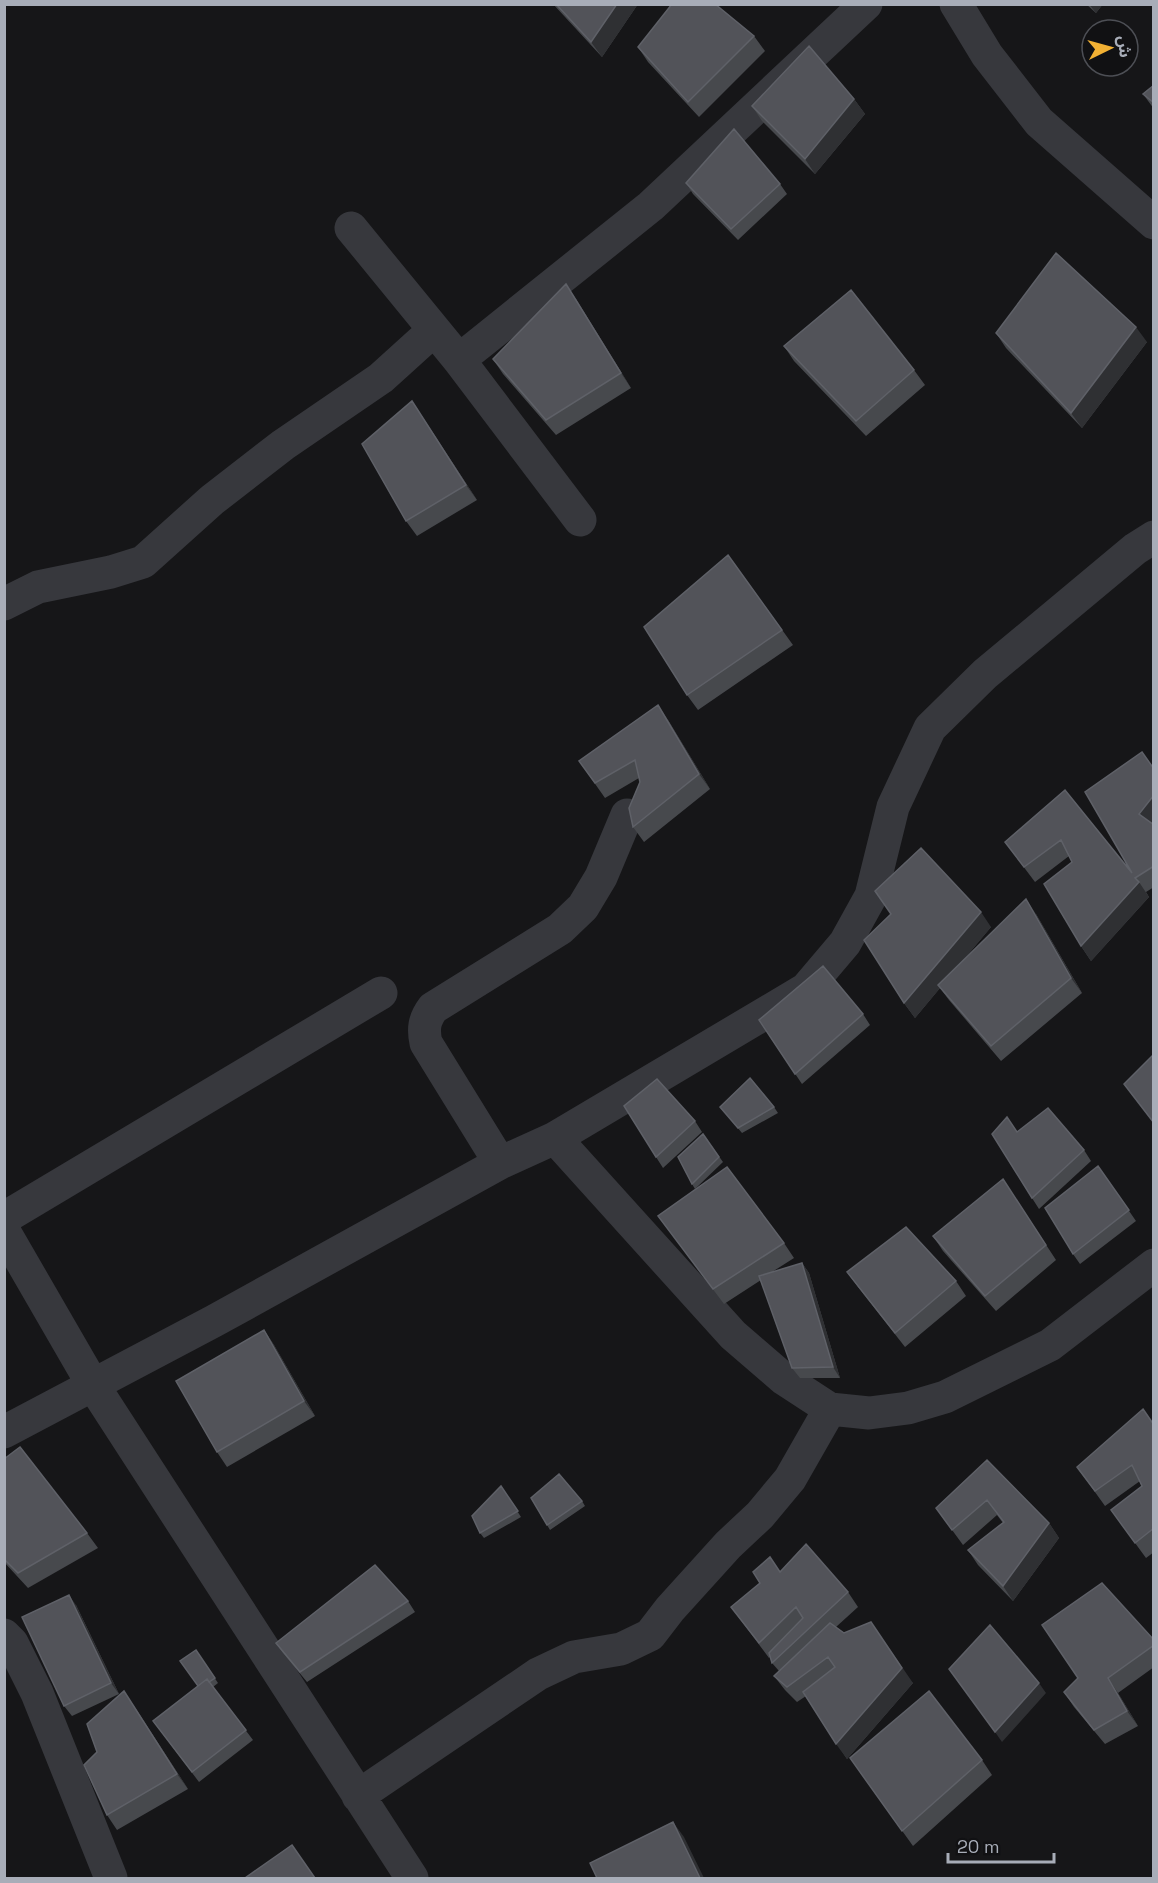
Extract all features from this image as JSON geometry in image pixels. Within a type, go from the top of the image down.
[{"type":"street","points":[[459,360],[651,206],[866,4]]},
{"type":"street","points":[[956,4],[987,55],[1039,122],[1154,223]]},
{"type":"street","points":[[351,228],[459,360],[580,520]]},
{"type":"street","points":[[4,604],[38,587],[111,572],[143,562],[212,500],[283,446],[381,378],[434,330]]},
{"type":"street","points":[[4,1432],[214,1321],[501,1163],[555,1138],[806,989],[845,943],[871,896],[893,807],[930,728],[985,674],[1135,549],[1154,537]]},
{"type":"street","points":[[501,1163],[426,1043],[423,1029],[427,1016],[433,1008],[560,929],[583,907],[602,877],[627,815]]},
{"type":"street","points":[[4,1218],[381,993]]},
{"type":"street","points":[[555,1138],[733,1335],[784,1379],[830,1408],[869,1413],[908,1408],[945,1397],[1050,1345],[1154,1265]]},
{"type":"street","points":[[4,1231],[93,1385],[412,1878]]},
{"type":"street","points":[[358,1796],[537,1674],[574,1658],[621,1649],[650,1635],[670,1609],[728,1545],[760,1515],[782,1488],[830,1408]]},
{"type":"street","points":[[4,1635],[12,1643],[37,1693],[111,1878]]},
{"type":"building","points":[[556,4],[617,4],[591,42]]},
{"type":"building","points":[[672,4],[715,4],[754,36],[688,102],[638,47]]},
{"type":"building","points":[[809,46],[854,99],[805,159],[752,106]]},
{"type":"building","points":[[1154,85],[1154,103],[1143,94]]},
{"type":"building","points":[[734,129],[780,184],[731,229],[686,183]]},
{"type":"building","points":[[1056,253],[1136,327],[1071,413],[996,333]]},
{"type":"building","points":[[566,284],[621,373],[546,420],[493,359]]},
{"type":"building","points":[[851,290],[914,370],[856,421],[784,346]]},
{"type":"building","points":[[412,401],[466,485],[406,521],[362,444]]},
{"type":"building","points":[[728,555],[782,630],[687,695],[644,627]]},
{"type":"building","points":[[658,705],[699,774],[633,827],[629,808],[640,782],[635,760],[595,783],[579,761]]},
{"type":"building","points":[[1142,752],[1154,769],[1154,795],[1139,814],[1154,825],[1154,866],[1135,878],[1139,882],[1081,946],[1044,884],[1072,862],[1061,840],[1024,867],[1005,842],[1065,790],[1132,873],[1085,792]]},
{"type":"building","points":[[921,848],[981,912],[904,1003],[864,940],[891,914],[875,891]]},
{"type":"building","points":[[1026,899],[1071,978],[991,1046],[938,985]]},
{"type":"building","points":[[823,966],[863,1014],[795,1074],[759,1020]]},
{"type":"building","points":[[1154,1054],[1154,1123],[1124,1084]]},
{"type":"building","points":[[750,1078],[774,1107],[738,1128],[720,1107]]},
{"type":"building","points":[[657,1079],[695,1121],[656,1157],[624,1106]]},
{"type":"building","points":[[1048,1108],[1084,1150],[1032,1198],[992,1134],[1007,1117],[1017,1132]]},
{"type":"building","points":[[703,1134],[719,1157],[692,1184],[678,1157]]},
{"type":"building","points":[[1098,1166],[1129,1210],[1073,1254],[1045,1208]]},
{"type":"building","points":[[727,1167],[784,1243],[713,1289],[658,1216]]},
{"type":"building","points":[[1003,1179],[1046,1245],[985,1296],[933,1236]]},
{"type":"building","points":[[906,1227],[956,1281],[895,1333],[847,1272]]},
{"type":"building","points":[[802,1263],[833,1367],[792,1368],[759,1276]]},
{"type":"building","points":[[264,1330],[304,1401],[217,1452],[176,1381]]},
{"type":"building","points":[[1143,1409],[1154,1425],[1154,1528],[1135,1543],[1111,1510],[1142,1486],[1132,1465],[1095,1491],[1077,1467]]},
{"type":"building","points":[[20,1447],[87,1533],[18,1573],[4,1559],[4,1459]]},
{"type":"building","points":[[987,1460],[1049,1523],[1003,1586],[968,1550],[1004,1522],[987,1500],[952,1530],[936,1508]]},
{"type":"building","points":[[559,1474],[582,1501],[547,1525],[531,1498]]},
{"type":"building","points":[[501,1486],[518,1511],[480,1533],[472,1516]]},
{"type":"building","points":[[806,1544],[848,1592],[772,1663],[769,1653],[803,1618],[796,1607],[759,1643],[731,1607],[760,1583],[753,1572],[770,1557],[780,1572]]},
{"type":"building","points":[[375,1565],[408,1601],[300,1672],[276,1643]]},
{"type":"building","points":[[1102,1583],[1154,1640],[1154,1645],[1108,1678],[1127,1711],[1094,1730],[1064,1692],[1078,1678],[1042,1625]]},
{"type":"building","points":[[69,1595],[111,1683],[64,1706],[22,1617]]},
{"type":"building","points":[[871,1622],[902,1668],[836,1744],[803,1692],[835,1667],[828,1657],[787,1687],[774,1676],[830,1623],[844,1633]]},
{"type":"building","points":[[990,1625],[1039,1683],[995,1732],[949,1669]]},
{"type":"building","points":[[196,1650],[215,1678],[209,1682],[207,1679],[198,1686],[180,1661]]},
{"type":"building","points":[[207,1679],[246,1730],[192,1772],[153,1721]]},
{"type":"building","points":[[124,1691],[177,1774],[107,1815],[84,1765],[97,1752],[87,1724]]},
{"type":"building","points":[[929,1691],[982,1760],[902,1831],[850,1758]]},
{"type":"building","points":[[673,1822],[700,1878],[597,1878],[590,1863]]},
{"type":"building","points":[[292,1845],[315,1878],[245,1878]]}]
